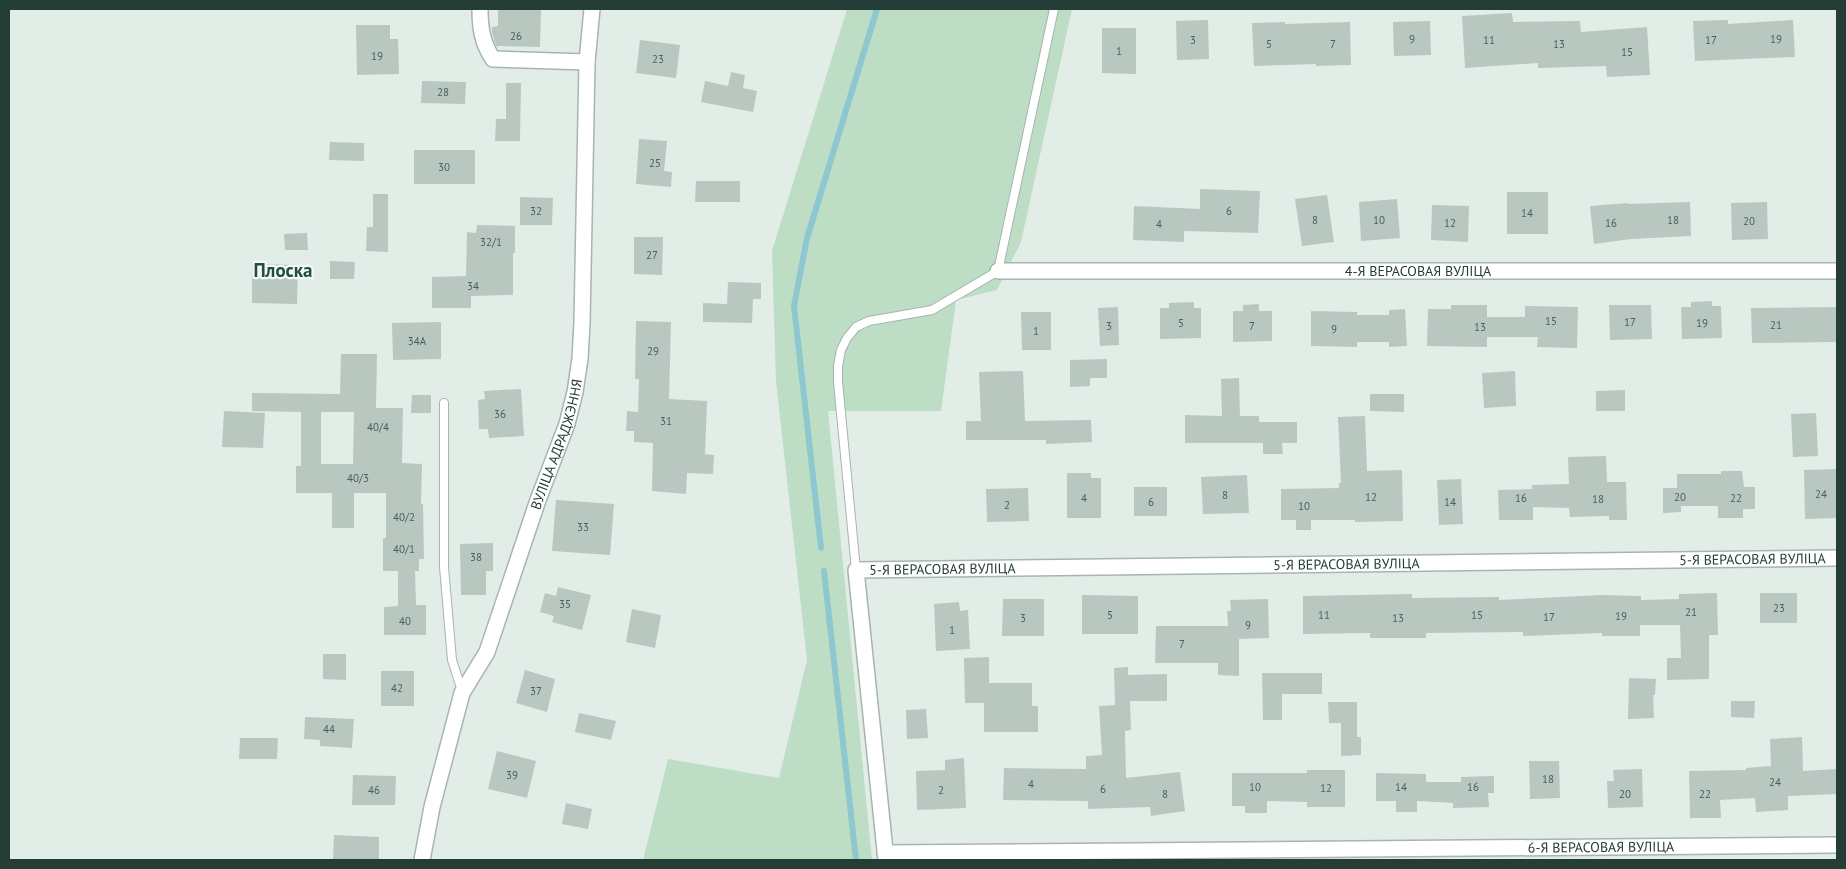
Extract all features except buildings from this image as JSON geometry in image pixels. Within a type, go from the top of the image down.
[{"type":"street","points":[[480,9],[481,29],[485,47],[492,59],[587,62]]},
{"type":"street","name":"ВУЛІЦА АДРАДЖЭННЯ","points":[[422,860],[432,806],[462,693],[487,652],[538,500],[567,424],[575,392],[580,359],[582,323],[587,62],[592,9]]},
{"type":"street","name":"4-Я ВЕРАСОВАЯ ВУЛІЦА","points":[[998,271],[1837,270]]},
{"type":"street","name":"5-Я ВЕРАСОВАЯ ВУЛІЦА","points":[[856,570],[1837,558]]},
{"type":"street","points":[[856,570],[885,856]]},
{"type":"street","name":"6-Я ВЕРАСОВАЯ ВУЛІЦА","points":[[885,856],[1837,845]]},
{"type":"lane","points":[[856,570],[838,382],[841,350],[847,338],[856,327],[869,321],[932,310],[998,271],[1054,9]]},
{"type":"lane","points":[[444,403],[444,567],[452,660],[462,693]]},
{"type":"green space","points":[[847,9],[1072,9],[1021,242],[997,290],[956,300],[941,411],[828,411],[872,860],[643,860],[668,759],[779,778],[807,660],[776,381],[772,251]]},
{"type":"waterway","points":[[821,548],[794,306],[807,238],[877,9]]},
{"type":"waterway","points":[[824,571],[856,860]]},
{"type":"district","name":"Плоска","points":[[283,270]]}]
